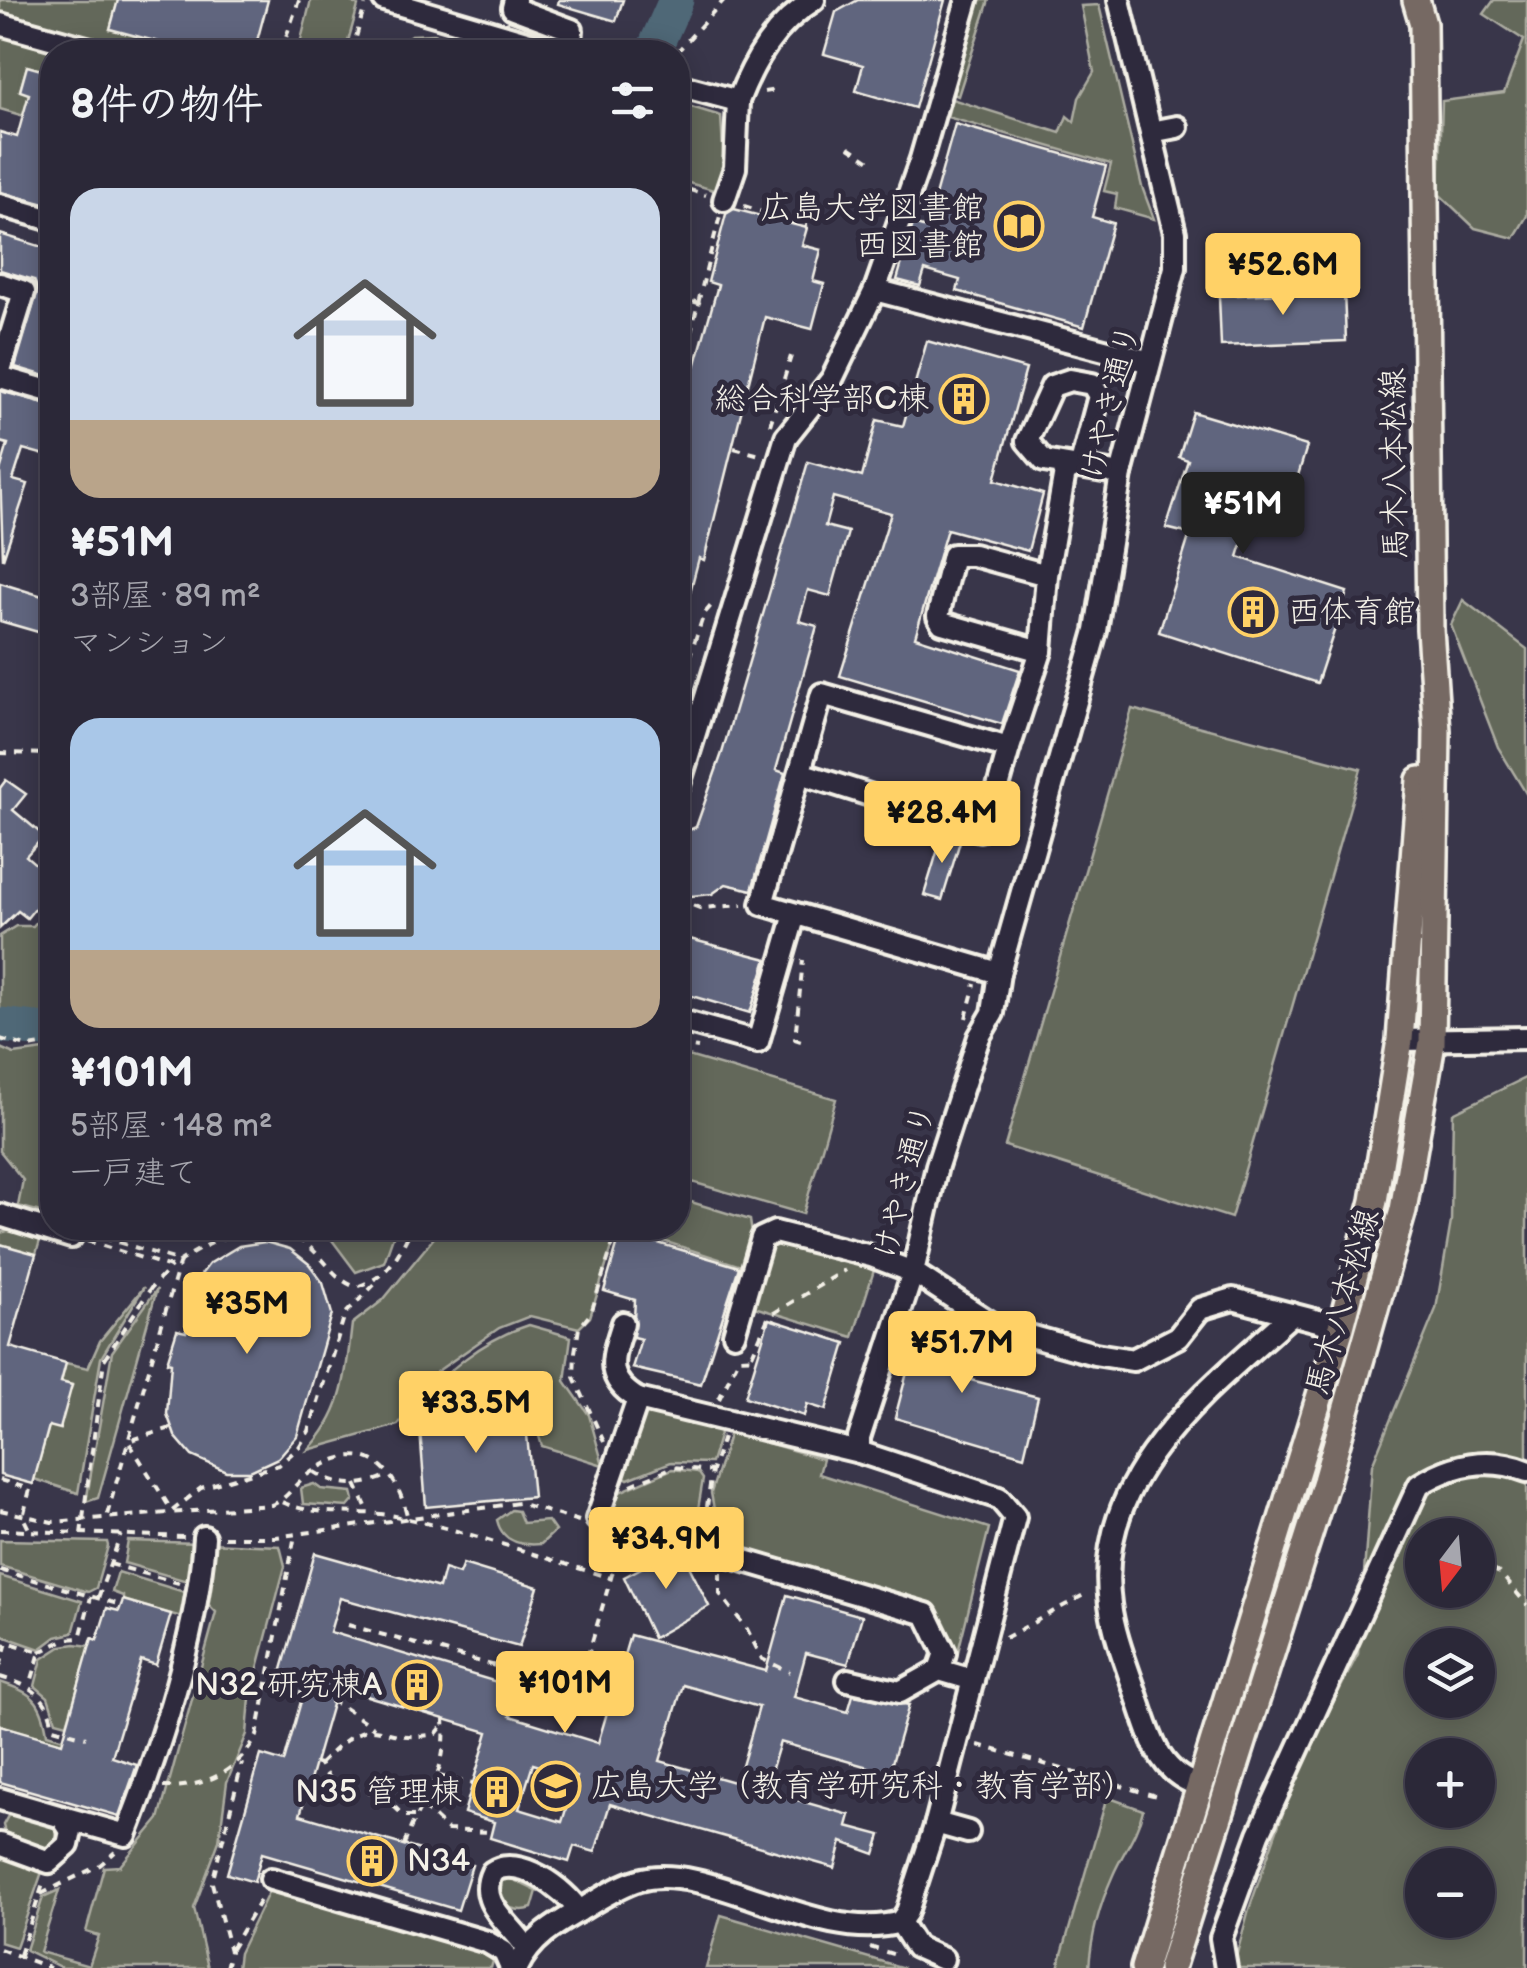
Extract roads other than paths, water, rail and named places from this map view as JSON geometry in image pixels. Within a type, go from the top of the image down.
[{"type":"main road","name":"馬木八本松線","points":[[1172,1968],[1326,1480],[1398,1228],[1432,1042],[1436,732],[1430,629],[1423,24],[1416,0]]},
{"type":"main road","name":"馬木八本松線","points":[[1144,1968],[1341,1327],[1374,1202],[1400,1040],[1430,629]]},
{"type":"street","points":[[384,0],[519,40]]},
{"type":"street","points":[[515,0],[513,8],[572,30],[571,40]]},
{"type":"street","points":[[724,200],[735,168],[738,101],[753,64],[773,36],[814,0]]},
{"type":"street","points":[[690,749],[786,438],[832,379],[875,290],[921,159],[966,0]]},
{"type":"street","name":"けやき通り","points":[[859,1452],[864,1421],[912,1272],[937,1166],[979,1038],[993,1013],[999,973],[1096,631],[1121,474],[1171,286],[1175,233],[1119,0]]},
{"type":"street","points":[[0,24],[58,40]]},
{"type":"street","points":[[690,88],[738,101]]},
{"type":"street","points":[[1152,132],[1177,126]]},
{"type":"street","points":[[0,205],[40,216]]},
{"type":"street","points":[[0,284],[24,292],[0,374],[40,388]]},
{"type":"street","points":[[875,290],[1150,362]]},
{"type":"street","points":[[800,773],[980,830],[986,826],[1041,652],[1048,574],[1065,472],[1081,464],[1121,474]]},
{"type":"street","points":[[1041,652],[942,623],[938,616],[953,555],[973,555],[1048,574]]},
{"type":"street","points":[[999,973],[762,904],[822,694],[1009,748]]},
{"type":"street","points":[[690,1023],[758,1042],[795,914]]},
{"type":"street","points":[[1400,1040],[1527,1038]]},
{"type":"street","points":[[5,1220],[40,1227]]},
{"type":"street","points":[[734,1334],[762,1238],[775,1232],[871,1256],[912,1272],[997,1327],[1094,1354],[1134,1360],[1178,1337],[1200,1309],[1233,1299],[1341,1327]]},
{"type":"street","points":[[1201,1786],[1186,1782],[1162,1764],[1124,1658],[1109,1603],[1118,1515],[1132,1481],[1166,1435],[1292,1314]]},
{"type":"street","points":[[622,1323],[610,1365],[612,1375],[620,1388],[638,1398],[859,1452],[999,1498],[1015,1517],[936,1823],[900,1922]]},
{"type":"street","points":[[597,1519],[638,1398]]},
{"type":"street","points":[[1226,1968],[1221,1938],[1259,1834],[1419,1484],[1445,1468],[1478,1463],[1527,1471]]},
{"type":"street","points":[[0,1799],[126,1834],[145,1786],[198,1588],[204,1538]]},
{"type":"street","points":[[724,1560],[926,1614],[945,1653],[939,1670],[900,1692],[848,1680]]},
{"type":"street","points":[[939,1670],[973,1680]]},
{"type":"street","points":[[0,1844],[49,1862],[64,1852],[70,1839],[62,1817]]},
{"type":"street","points":[[936,1823],[968,1832]]},
{"type":"street","points":[[518,1962],[486,1883],[492,1872],[507,1867],[552,1881],[579,1911]]},
{"type":"street","points":[[518,1962],[579,1911],[621,1887],[659,1877],[864,1929],[900,1922]]},
{"type":"street","points":[[271,1880],[487,1942],[518,1962]]},
{"type":"street","points":[[900,1922],[916,1947],[943,1959]]},
{"type":"waterway","points":[[658,40],[676,0]]},
{"type":"waterway","points":[[0,1025],[40,1030]]},
{"type":"place","name":"広島大学図書館 西図書館","points":[[1019,226]]},
{"type":"place","name":"総合科学部C棟","points":[[964,399]]},
{"type":"place","name":"西体育館","points":[[1253,612]]},
{"type":"place","name":"N32 研究棟A","points":[[417,1685]]},
{"type":"place","name":"広島大学（教育学研究科・教育学部）","points":[[556,1786]]},
{"type":"place","name":"N35 管理棟","points":[[497,1792]]},
{"type":"place","name":"N34","points":[[372,1861]]}]
